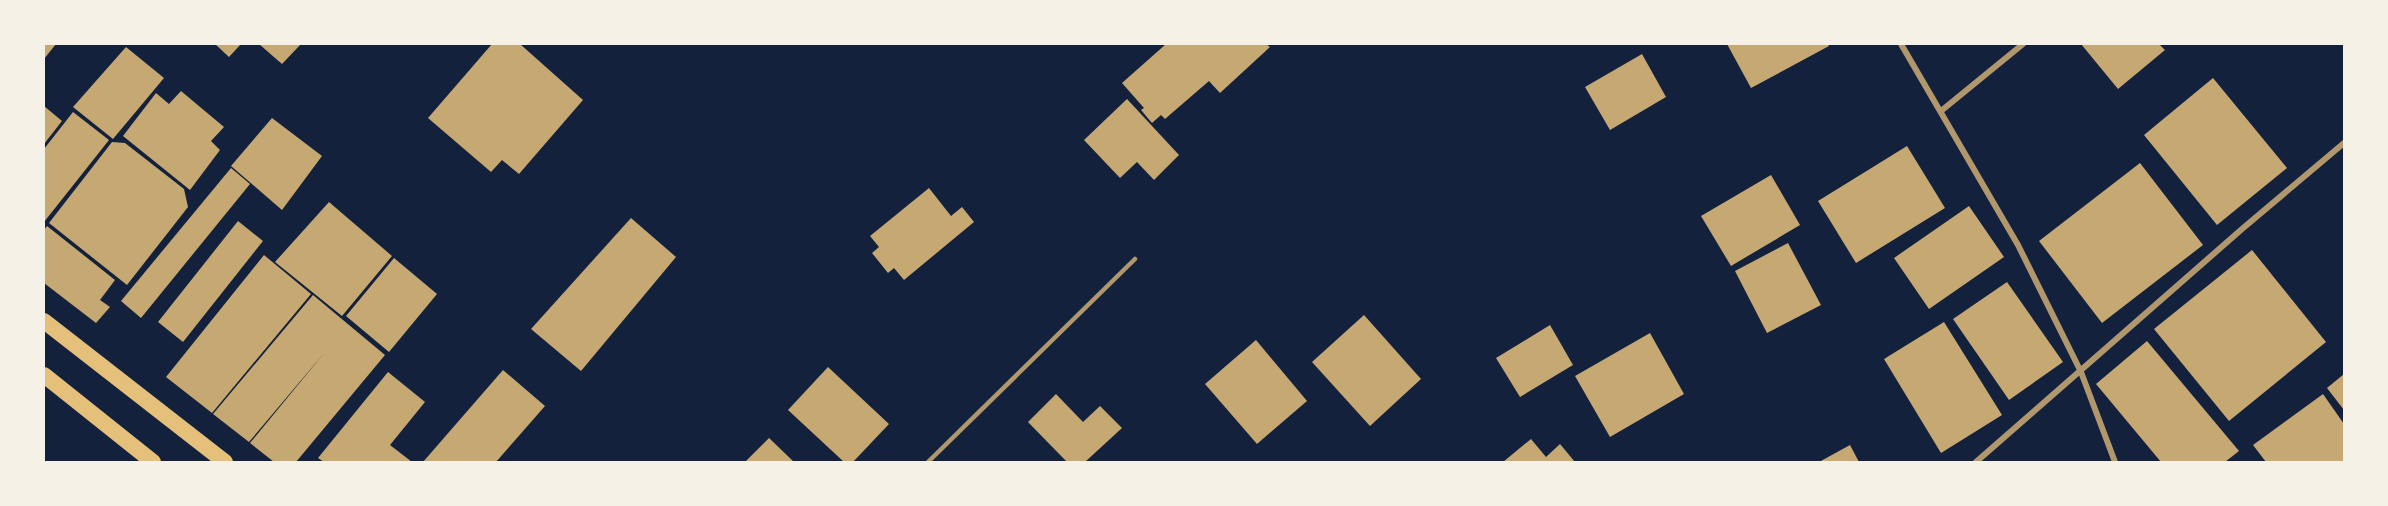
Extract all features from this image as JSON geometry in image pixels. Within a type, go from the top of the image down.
[{"type":"highway","points":[[44,321],[225,462]]},
{"type":"highway","points":[[44,375],[153,462]]},
{"type":"street","points":[[1901,44],[2018,245],[2081,372],[2115,462]]},
{"type":"street","points":[[1941,111],[2023,44]]},
{"type":"street","points":[[1976,462],[2344,142]]},
{"type":"lane","points":[[928,462],[1135,259]]},
{"type":"building","points":[[44,44],[56,44],[44,59]]},
{"type":"building","points":[[215,44],[241,44],[229,57]]},
{"type":"building","points":[[259,44],[301,44],[282,64]]},
{"type":"building","points":[[492,44],[520,44],[583,100],[519,174],[502,160],[491,172],[428,118]]},
{"type":"building","points":[[1166,44],[1266,44],[1270,47],[1220,93],[1209,81],[1165,119],[1161,115],[1152,123],[1141,110],[1144,108],[1122,83]]},
{"type":"building","points":[[1727,44],[1828,44],[1829,46],[1751,88]]},
{"type":"building","points":[[2081,44],[2159,44],[2165,50],[2118,89]]},
{"type":"building","points":[[126,47],[164,78],[113,139],[73,107]]},
{"type":"building","points":[[1642,54],[1666,97],[1610,130],[1585,87]]},
{"type":"building","points":[[2213,78],[2287,168],[2217,225],[2144,135]]},
{"type":"building","points":[[181,91],[224,127],[211,141],[220,150],[190,190],[123,136],[156,93],[169,104]]},
{"type":"building","points":[[1127,99],[1179,155],[1154,180],[1137,162],[1120,178],[1084,140]]},
{"type":"building","points":[[44,106],[62,121],[44,144]]},
{"type":"building","points":[[73,112],[109,140],[44,222],[44,149]]},
{"type":"building","points":[[272,118],[322,156],[282,210],[231,166]]},
{"type":"building","points":[[112,142],[125,143],[184,189],[188,207],[127,285],[49,223]]},
{"type":"building","points":[[1907,146],[1945,208],[1856,263],[1818,201]]},
{"type":"building","points":[[2140,163],[2203,245],[2102,323],[2039,241]]},
{"type":"building","points":[[231,168],[250,184],[141,318],[121,301]]},
{"type":"building","points":[[1771,175],[1800,225],[1731,266],[1701,216]]},
{"type":"building","points":[[929,188],[951,216],[962,207],[974,222],[904,280],[894,268],[888,273],[872,253],[879,247],[870,236]]},
{"type":"building","points":[[329,202],[392,256],[342,316],[275,262]]},
{"type":"building","points":[[1969,206],[2004,257],[1929,309],[1894,258]]},
{"type":"building","points":[[631,218],[676,257],[581,371],[531,329]]},
{"type":"building","points":[[238,221],[263,241],[183,342],[158,322]]},
{"type":"building","points":[[47,226],[115,280],[100,300],[110,307],[96,323],[44,283],[44,230]]},
{"type":"building","points":[[1788,243],[1821,305],[1767,333],[1735,271]]},
{"type":"building","points":[[2252,250],[2326,342],[2229,421],[2154,329]]},
{"type":"building","points":[[264,255],[311,294],[212,413],[166,377]]},
{"type":"building","points":[[394,258],[437,294],[389,352],[346,316]]},
{"type":"building","points":[[2007,282],[2063,362],[2009,400],[1953,319]]},
{"type":"building","points":[[313,295],[385,355],[296,462],[274,462],[250,443],[325,352],[249,442],[213,414]]},
{"type":"building","points":[[1364,315],[1421,379],[1370,426],[1312,362]]},
{"type":"building","points":[[1944,322],[2002,415],[1941,453],[1884,359]]},
{"type":"building","points":[[1550,325],[1573,365],[1520,397],[1496,358]]},
{"type":"building","points":[[1650,333],[1684,394],[1610,437],[1575,376]]},
{"type":"building","points":[[1256,340],[1307,401],[1257,444],[1205,384]]},
{"type":"building","points":[[2147,341],[2239,451],[2225,462],[2161,462],[2096,384]]},
{"type":"building","points":[[828,367],[889,424],[853,462],[844,462],[788,410]]},
{"type":"building","points":[[503,370],[545,406],[496,462],[423,462]]},
{"type":"building","points":[[388,372],[425,402],[390,445],[412,462],[324,462],[318,458]]},
{"type":"building","points":[[2344,374],[2344,410],[2327,388]]},
{"type":"building","points":[[1056,394],[1083,422],[1100,406],[1122,428],[1085,462],[1067,462],[1028,422]]},
{"type":"building","points":[[2323,394],[2344,424],[2344,462],[2266,462],[2253,445]]},
{"type":"building","points":[[769,438],[794,462],[745,462]]},
{"type":"building","points":[[1531,439],[1546,457],[1560,444],[1575,462],[1503,462]]},
{"type":"building","points":[[1850,445],[1859,462],[1819,462]]}]
